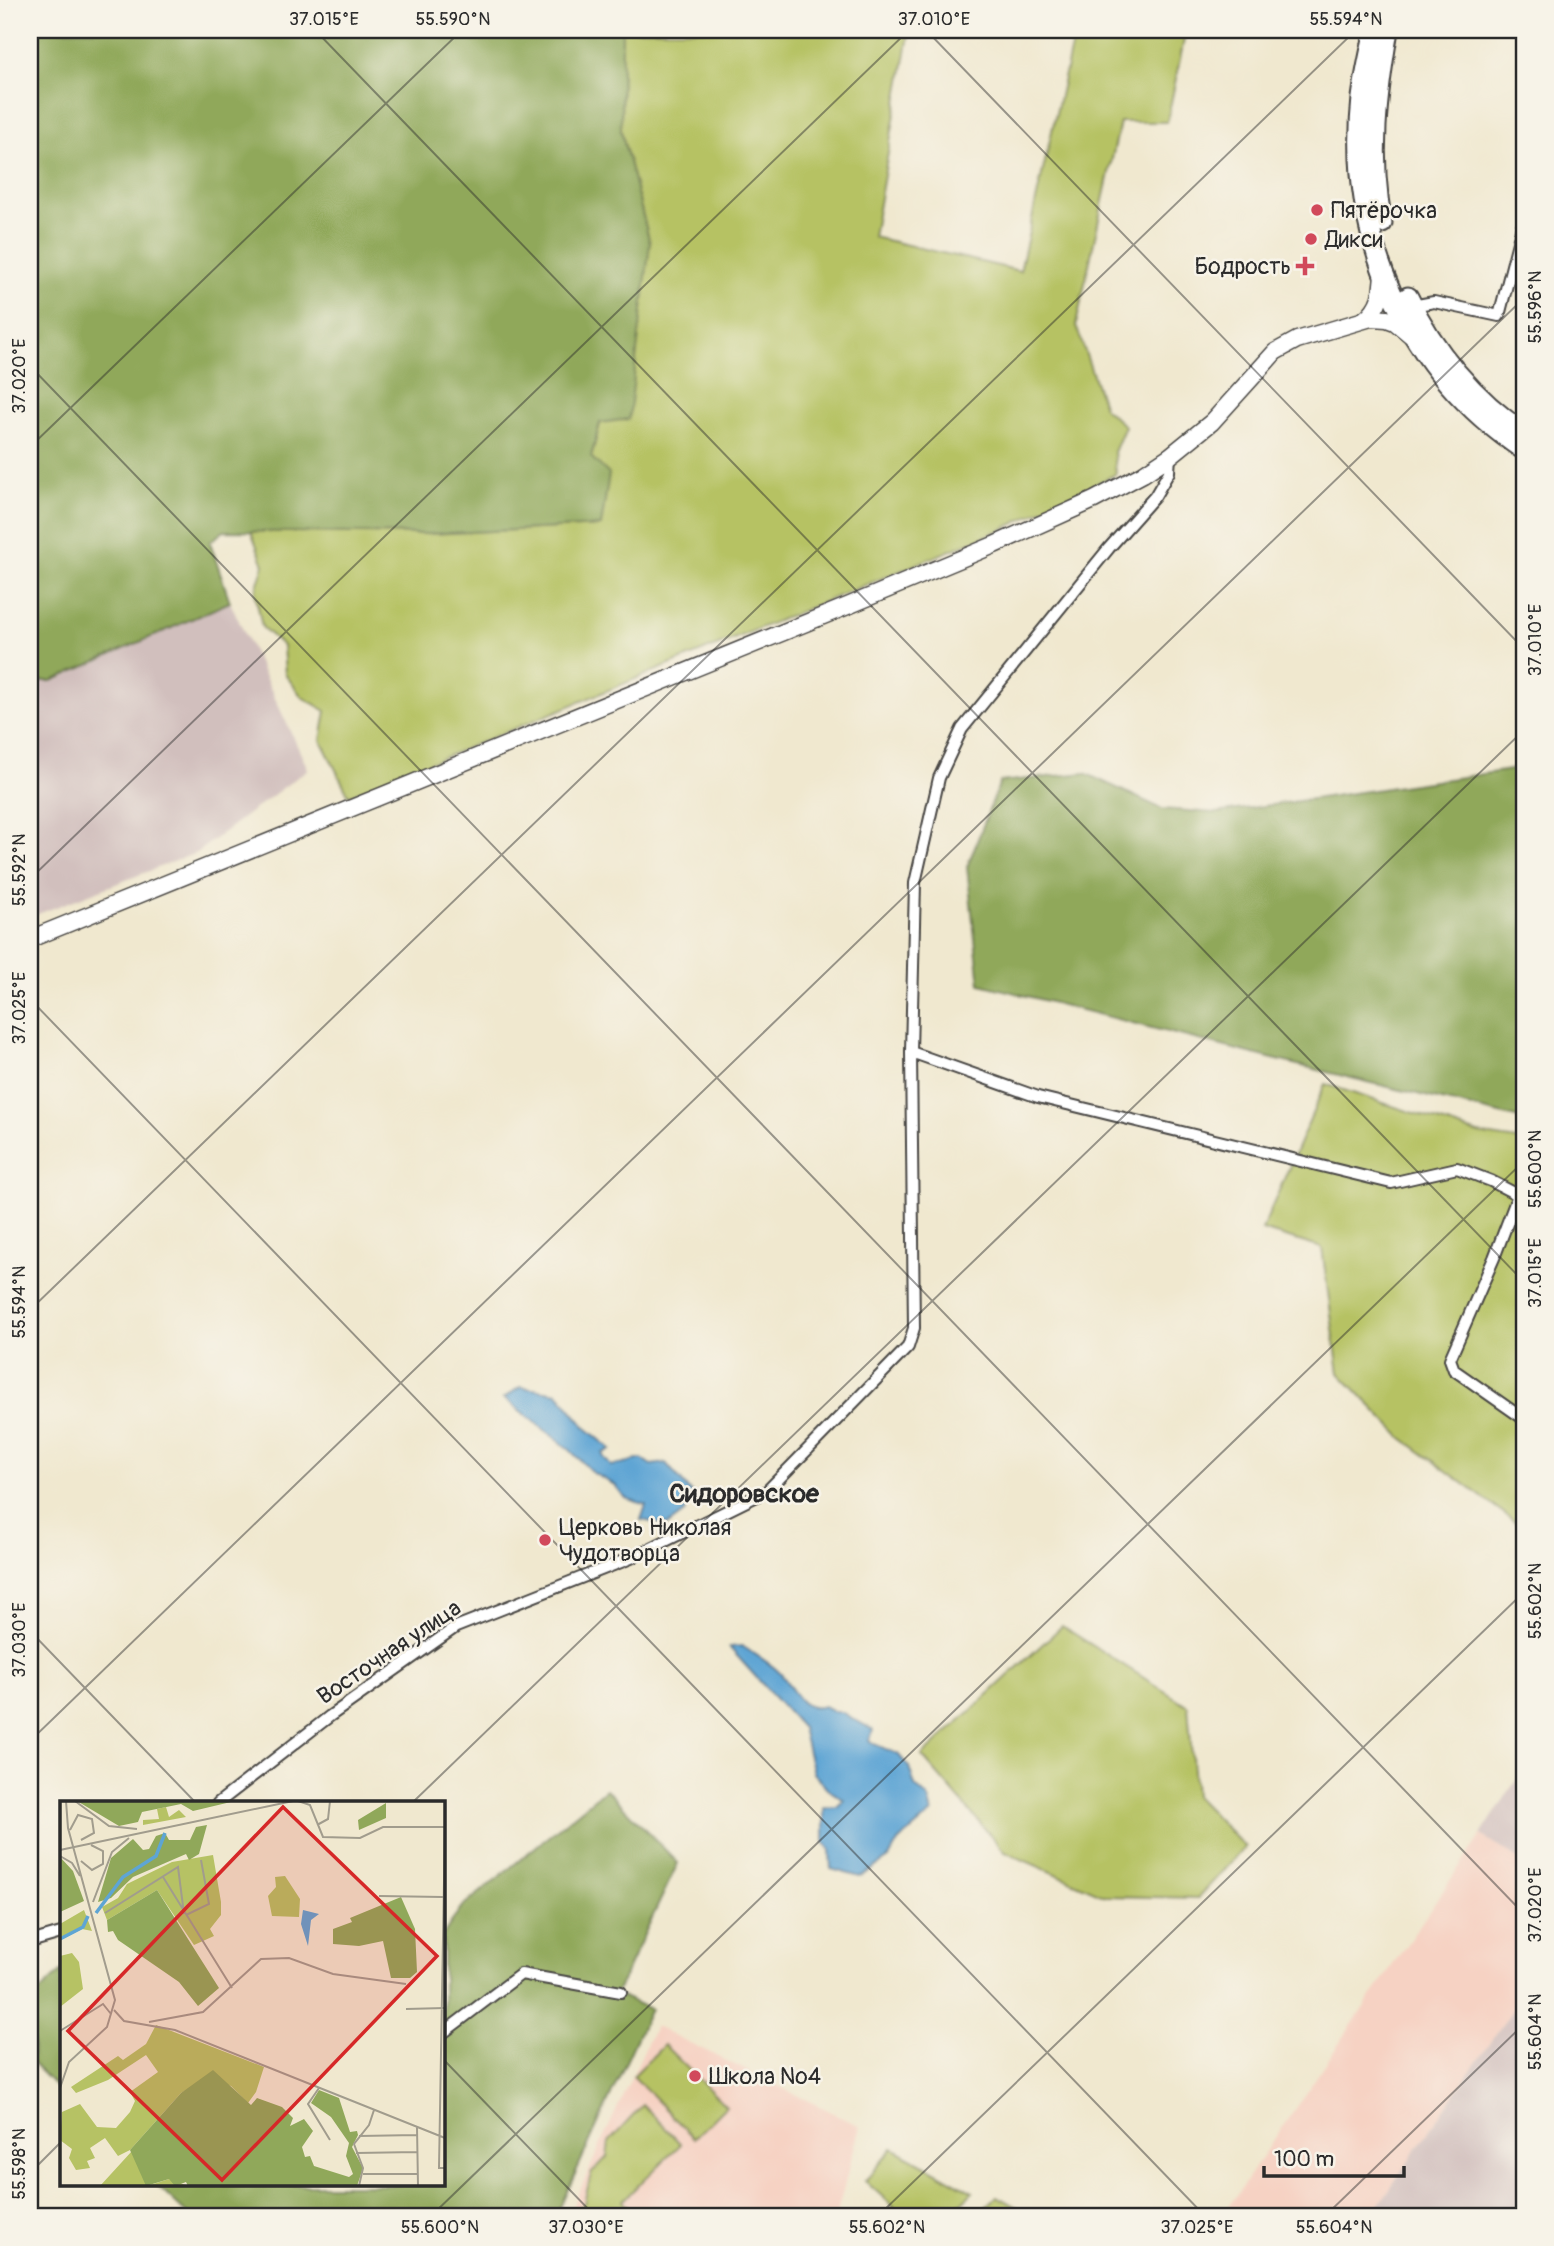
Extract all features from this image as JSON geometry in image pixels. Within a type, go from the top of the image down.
[{"type":"highway","points":[[1375,30],[1362,98],[1360,139],[1362,190],[1383,272],[1414,339],[1459,396],[1524,450]]},
{"type":"highway","points":[[1388,30],[1376,104],[1375,142],[1377,198],[1388,249],[1412,306],[1439,350],[1486,403],[1524,433]]},
{"type":"street","points":[[1412,306],[1434,302],[1499,316],[1524,219]]},
{"type":"street","points":[[1365,319],[1377,308],[1383,272]]},
{"type":"street","points":[[30,939],[994,545],[1094,500],[1170,456],[1212,422],[1275,352],[1306,335],[1376,318],[1395,322],[1414,339]]},
{"type":"street","name":"Восточная улица","points":[[221,1801],[330,1716],[456,1627],[631,1558],[767,1491],[908,1347],[914,1328],[911,1052],[915,883],[939,778],[962,729],[1109,548],[1155,496],[1169,472],[1170,456]]},
{"type":"street","points":[[911,1052],[1038,1097],[1391,1183],[1457,1168],[1521,1194],[1450,1359],[1454,1370],[1524,1419]]},
{"type":"street","points":[[30,1942],[60,1933]]},
{"type":"street","points":[[444,2032],[521,1974],[621,1992]]},
{"type":"shaded area","points":[[230,602],[308,769],[196,853],[30,917],[30,681],[53,681]]},
{"type":"shaded area","points":[[1524,1768],[1524,1863],[1481,1835]]},
{"type":"shaded area","points":[[1481,1835],[1524,1863],[1524,1993],[1371,2216],[1222,2216]]},
{"type":"shaded area","points":[[1524,1993],[1524,2216],[1371,2216]]},
{"type":"shaded area","name":"Школа №4","points":[[655,2026],[860,2126],[834,2216],[568,2216]]},
{"type":"green space","points":[[30,30],[622,30],[621,131],[650,243],[629,419],[600,423],[591,457],[609,474],[601,526],[427,534],[224,531],[210,542],[230,602],[52,681],[30,681]]},
{"type":"green space","points":[[622,30],[910,30],[873,237],[1020,271],[1075,30],[1186,30],[1167,122],[1120,122],[1076,325],[1104,408],[1125,426],[1114,452],[1116,474],[1005,528],[349,796],[321,740],[326,711],[302,697],[285,674],[283,646],[262,627],[255,592],[264,565],[251,531],[427,534],[601,526],[591,457],[650,243],[621,131]]},
{"type":"green space","points":[[1524,768],[1524,1120],[980,984],[967,867],[1000,782],[1085,773],[1162,809],[1216,813]]},
{"type":"green space","points":[[1325,1084],[1478,1134],[1524,1141],[1524,1528],[1402,1438],[1339,1373],[1322,1248],[1262,1230]]},
{"type":"green space","points":[[1062,1626],[1188,1706],[1195,1796],[1245,1847],[1198,1898],[1106,1896],[1005,1852],[922,1756]]},
{"type":"green space","points":[[606,1789],[678,1863],[616,1994],[650,2009],[556,2216],[189,2216],[157,2186],[444,2186],[444,1933],[460,1909]]},
{"type":"green space","points":[[60,1972],[60,2091],[32,2063],[35,1996]]},
{"type":"green space","points":[[664,2045],[726,2106],[694,2138],[633,2076]]},
{"type":"green space","points":[[643,2105],[681,2144],[622,2201],[634,2216],[572,2216],[584,2203],[591,2174],[607,2157],[609,2142]]},
{"type":"green space","points":[[893,2148],[973,2192],[947,2216],[885,2216],[894,2207],[865,2181]]},
{"type":"green space","points":[[997,2196],[1032,2216],[977,2216]]},
{"type":"water","points":[[520,1387],[558,1393],[587,1429],[611,1449],[603,1453],[603,1456],[611,1466],[642,1459],[651,1465],[666,1463],[692,1494],[684,1513],[668,1525],[641,1520],[646,1505],[625,1498],[615,1485],[593,1473],[569,1449],[504,1398]]},
{"type":"water","points":[[742,1646],[779,1672],[797,1697],[808,1706],[824,1706],[841,1712],[873,1730],[869,1740],[898,1754],[909,1767],[915,1786],[928,1798],[932,1813],[898,1842],[889,1858],[860,1877],[831,1869],[830,1850],[824,1842],[824,1808],[837,1807],[844,1800],[829,1790],[813,1773],[802,1728],[729,1647]]},
{"type":"place","name":"Пятёрочка","points":[[1317,210]]},
{"type":"place","name":"Дикси","points":[[1311,239]]},
{"type":"place","name":"Бодрость","points":[[1305,266]]},
{"type":"place","name":"Церковь Николая Чудотворца","points":[[545,1540]]},
{"type":"place","name":"Школа №4","points":[[695,2076]]},
{"type":"district","name":"Сидоровское","points":[[744,1494]]}]
